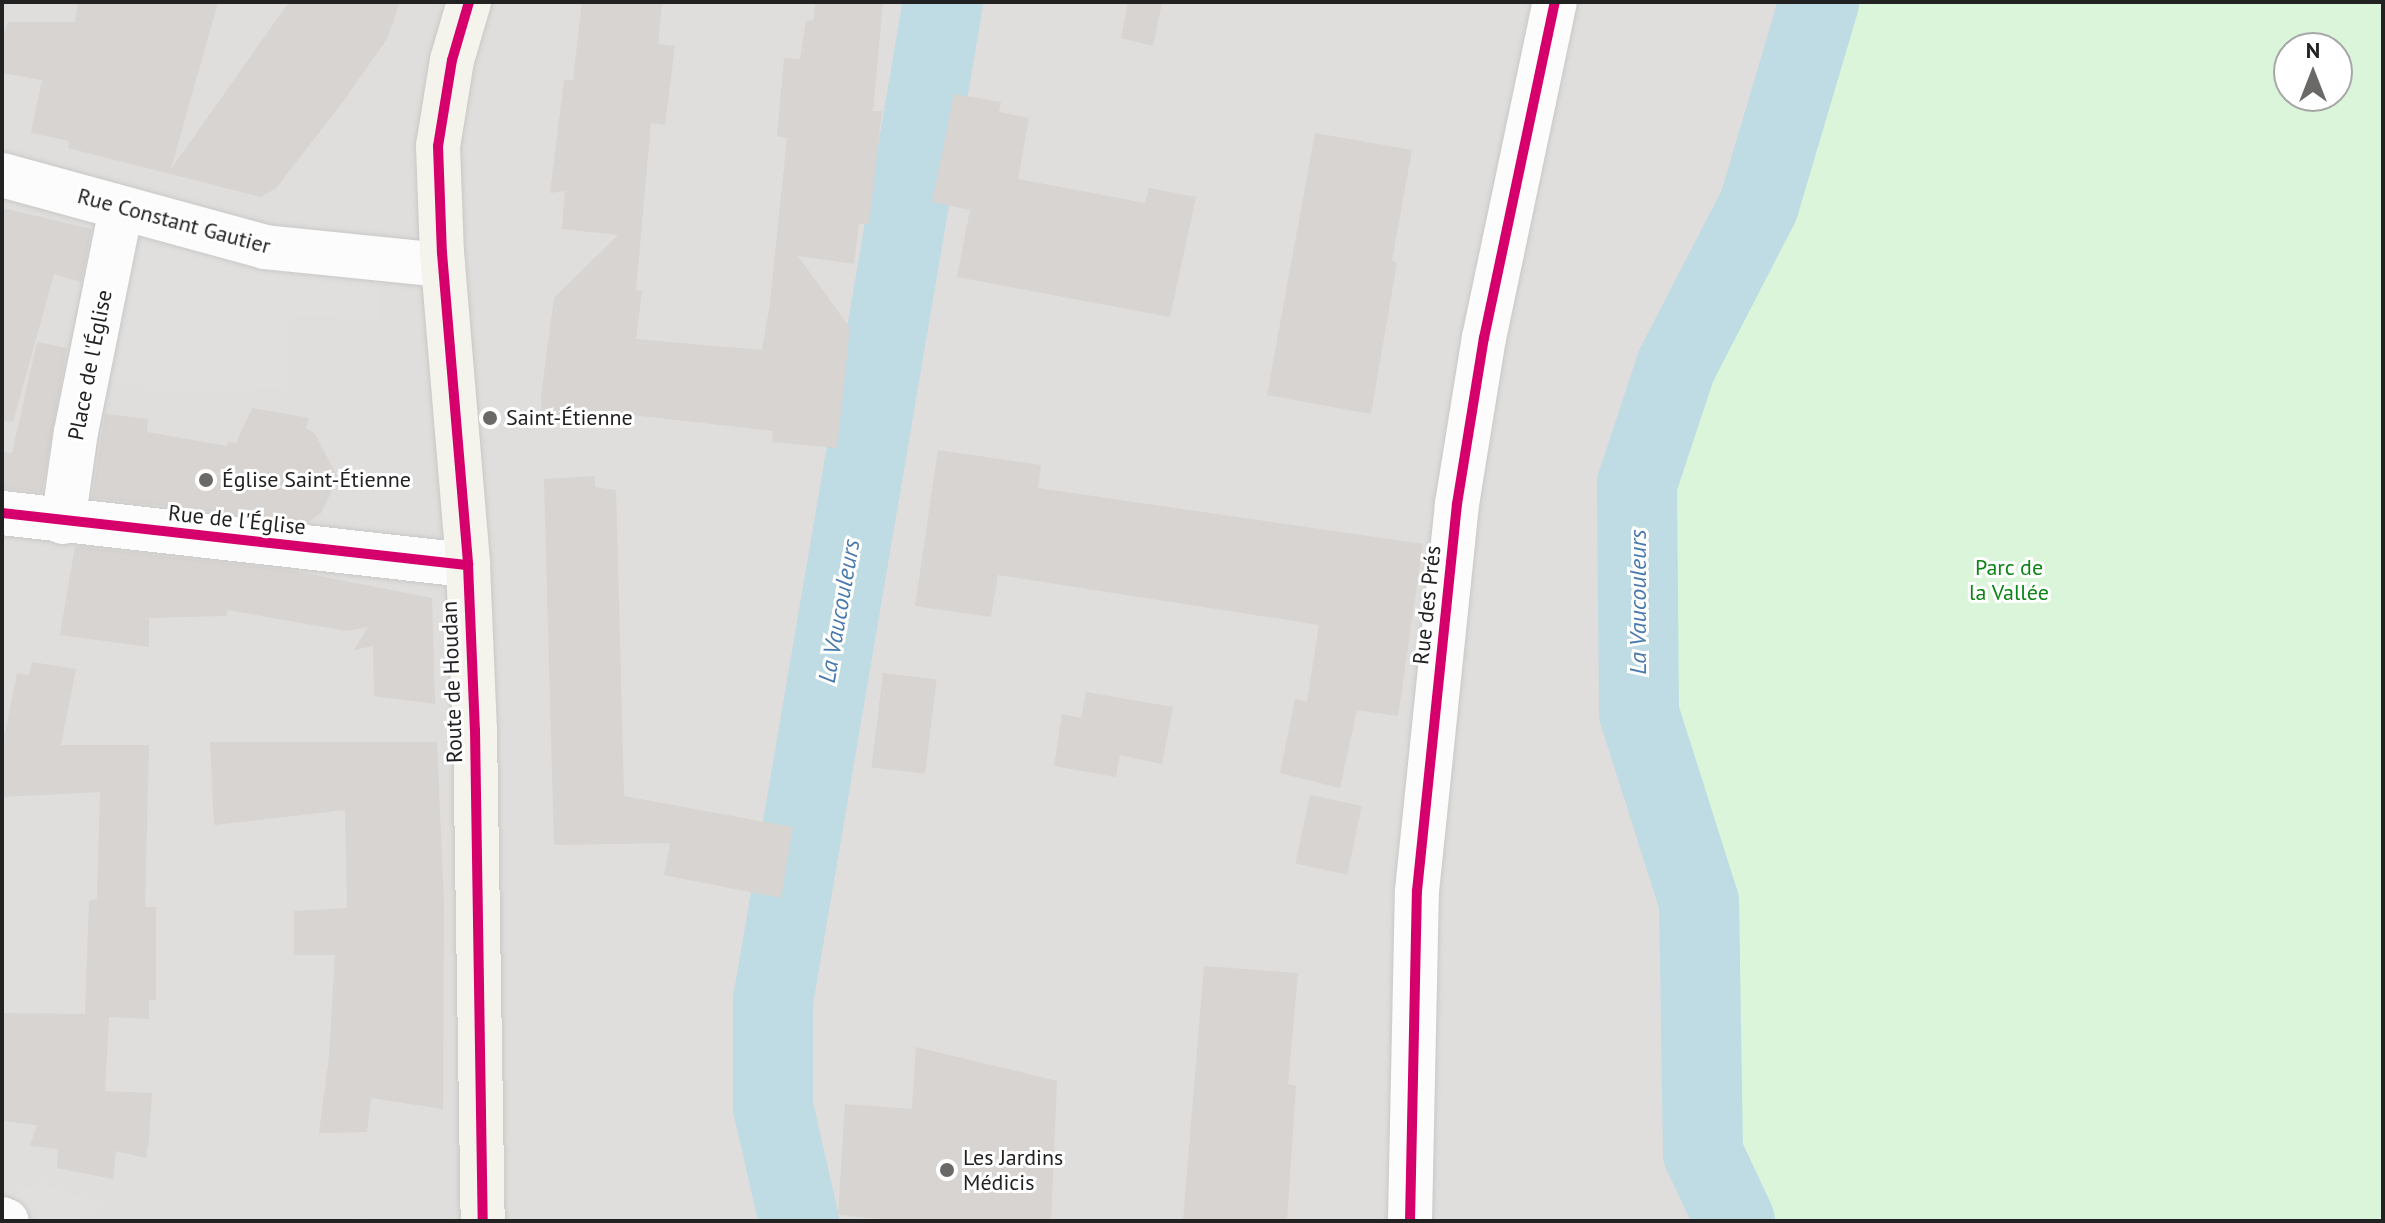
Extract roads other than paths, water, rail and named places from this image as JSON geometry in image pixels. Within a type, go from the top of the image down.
[{"type":"street","name":"Route de Houdan","points":[[469,2],[452,60],[438,146],[443,265],[468,565],[475,746],[483,1221]]},
{"type":"street","name":"Rue des Prés","points":[[1410,1221],[1417,891],[1457,504],[1484,338],[1555,2]]},
{"type":"street","name":"Rue Constant Gautier","points":[[2,175],[265,247],[443,265]]},
{"type":"street","name":"Place de l'Église","points":[[63,522],[76,432],[121,209]]},
{"type":"street","name":"Rue de l'Église","points":[[2,513],[468,565]]},
{"type":"waterway","name":"La Vaucouleurs","points":[[799,1221],[773,1107],[773,1001],[943,2]]},
{"type":"waterway","name":"La Vaucouleurs","points":[[1735,1221],[1703,1153],[1699,902],[1639,713],[1637,484],[1676,366],[1759,205],[1819,2]]},
{"type":"place","name":"Saint-Étienne","points":[[490,418]]},
{"type":"place","name":"Église Saint-Étienne","points":[[206,480]]},
{"type":"place","name":"Les Jardins Médicis","points":[[947,1170]]},
{"type":"park label","name":"Parc de la Vallée","points":[[2009,580]]}]
